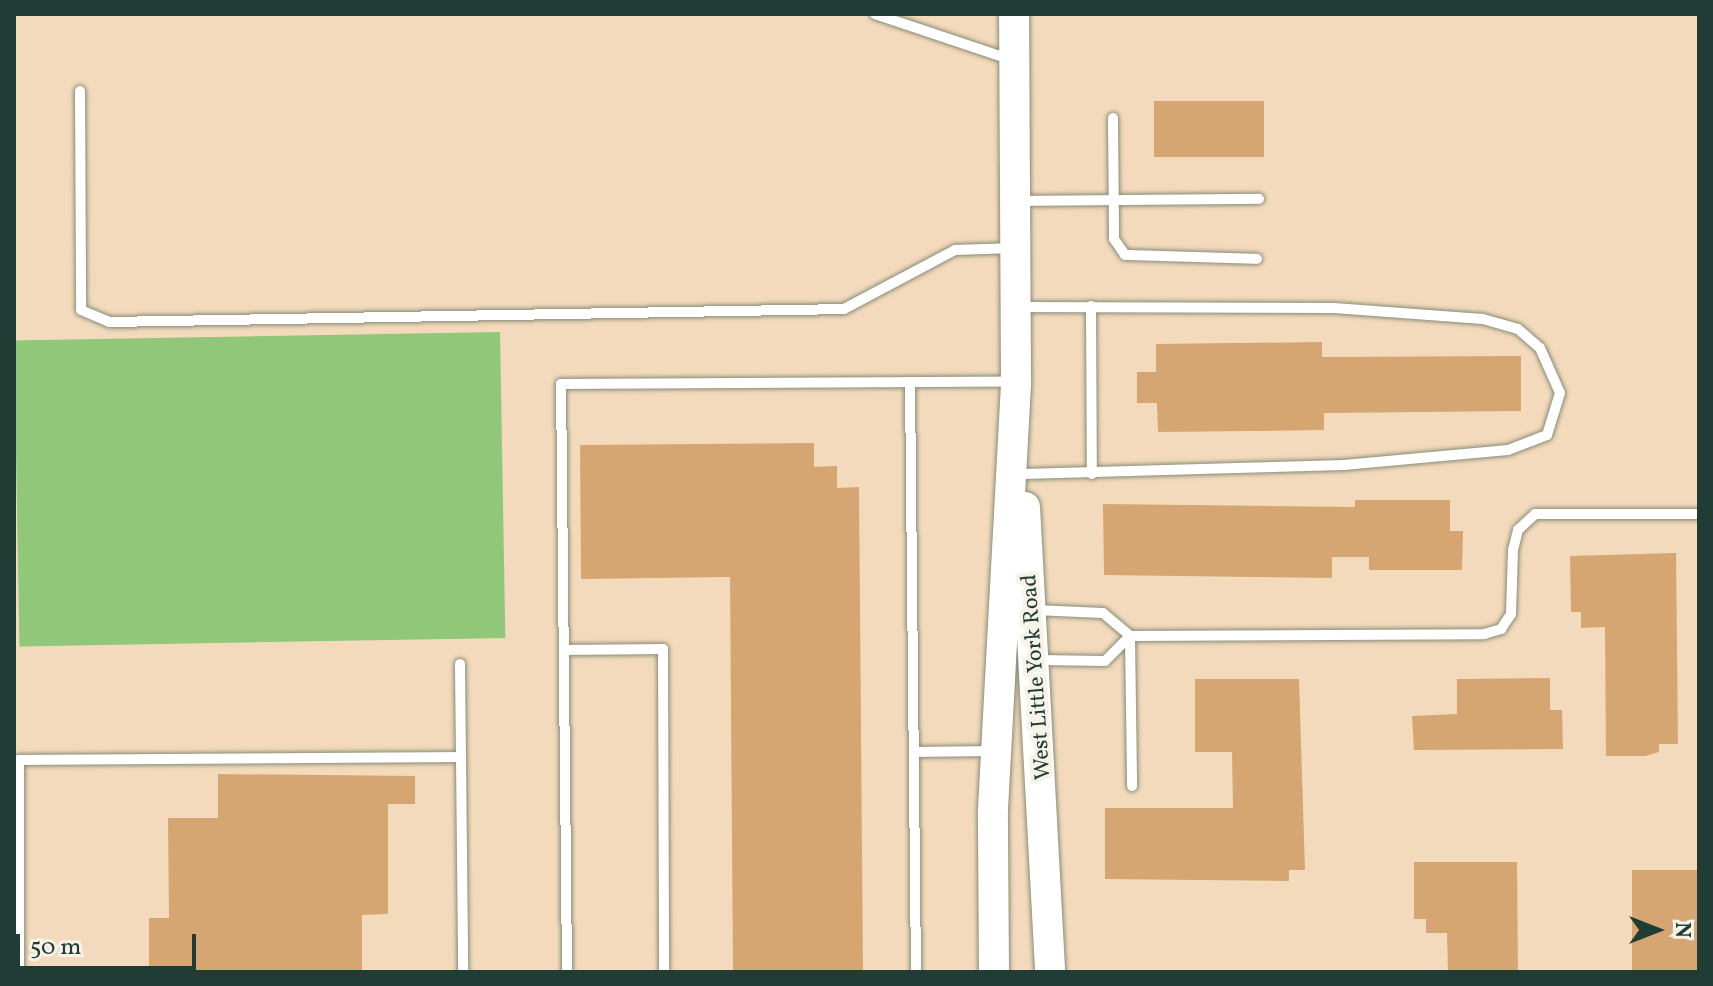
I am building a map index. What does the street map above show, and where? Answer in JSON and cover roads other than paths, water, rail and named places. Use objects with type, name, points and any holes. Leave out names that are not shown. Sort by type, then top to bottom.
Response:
[{"type":"main road","name":"West Little York Road","points":[[994,972],[996,750],[1016,382],[1014,14]]},
{"type":"main road","name":"West Little York Road","points":[[1016,382],[1036,660],[1050,972]]},
{"type":"lane","points":[[875,14],[1014,60]]},
{"type":"lane","points":[[80,91],[81,310],[109,322],[844,309],[955,250],[1016,248]]},
{"type":"lane","points":[[1113,118],[1114,239],[1125,255],[1257,259]]},
{"type":"lane","points":[[1016,201],[1259,199]]},
{"type":"lane","points":[[1091,306],[1092,474]]},
{"type":"lane","points":[[1016,307],[1334,308],[1483,319],[1518,329],[1540,348],[1560,393],[1547,435],[1508,450],[1344,465],[1023,474]]},
{"type":"lane","points":[[910,382],[916,972]]},
{"type":"lane","points":[[567,972],[561,384],[1016,382]]},
{"type":"lane","points":[[1033,610],[1103,613],[1130,636],[1484,634],[1501,629],[1511,614],[1513,550],[1518,530],[1535,514],[1699,514]]},
{"type":"lane","points":[[1036,660],[1105,661],[1130,636]]},
{"type":"lane","points":[[1130,636],[1132,786]]},
{"type":"lane","points":[[564,650],[663,649],[664,972]]},
{"type":"lane","points":[[460,664],[463,972]]},
{"type":"lane","points":[[914,752],[996,750]]},
{"type":"lane","points":[[19,972],[19,760],[461,757]]}]
